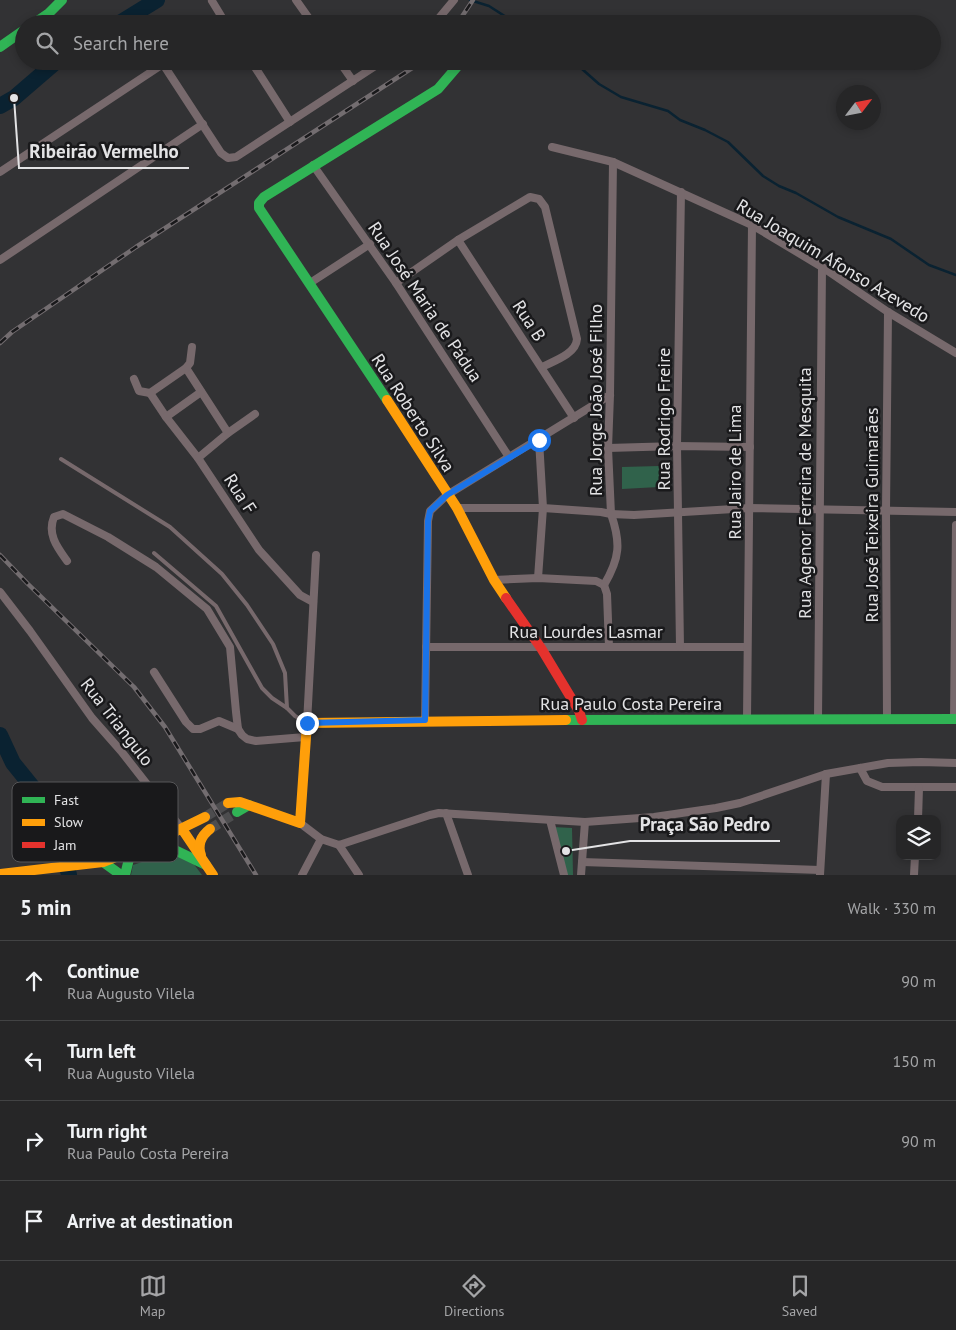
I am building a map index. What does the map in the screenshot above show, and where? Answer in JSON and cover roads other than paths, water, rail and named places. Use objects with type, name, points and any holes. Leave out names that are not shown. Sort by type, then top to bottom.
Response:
[{"type":"street","points":[[46,15],[62,0]]},
{"type":"street","points":[[296,0],[307,15]]},
{"type":"street","points":[[442,15],[454,0]]},
{"type":"street","points":[[212,1],[221,15]]},
{"type":"street","points":[[0,47],[15,36]]},
{"type":"street","points":[[0,172],[152,70]]},
{"type":"street","points":[[167,70],[221,152],[228,158],[236,157],[369,70]]},
{"type":"street","points":[[257,70],[290,122]]},
{"type":"street","points":[[345,70],[353,81]]},
{"type":"street","points":[[313,165],[438,89],[454,70]]},
{"type":"street","points":[[0,260],[203,124]]},
{"type":"street","name":"Rua Joaquim Afonso Azevedo","points":[[552,147],[613,162],[752,225],[822,267],[888,312],[956,353]]},
{"type":"street","name":"Rua Jorge João José Filho","points":[[456,508],[543,508],[611,514],[608,448],[613,162]]},
{"type":"street","name":"Rua Roberto Silva","points":[[313,165],[264,197],[259,203],[259,208],[456,508],[494,580],[541,648],[579,711],[582,720]]},
{"type":"street","name":"Rua José Maria de Pádua","points":[[313,165],[370,244],[509,457]]},
{"type":"street","name":"Rua Rodrigo Freire","points":[[680,647],[677,446],[681,192]]},
{"type":"street","points":[[396,283],[458,240],[530,197],[539,199],[545,207],[577,339],[577,344],[573,350],[542,367]]},
{"type":"street","name":"Rua Jairo de Lima","points":[[747,719],[752,225]]},
{"type":"street","name":"Rua B","points":[[458,240],[574,418]]},
{"type":"street","points":[[310,283],[370,244]]},
{"type":"street","name":"Rua Agenor Ferreira de Mesquita","points":[[818,719],[822,267]]},
{"type":"street","name":"Rua José Teixeira Guimarães","points":[[887,719],[886,511],[888,312]]},
{"type":"street","points":[[150,394],[186,368],[190,363],[192,347]]},
{"type":"street","points":[[186,368],[228,433]]},
{"type":"street","name":"Rua F","points":[[134,379],[139,391],[150,394],[166,418],[198,458],[258,550],[300,595],[313,602]]},
{"type":"street","points":[[166,418],[201,392]]},
{"type":"street","points":[[425,720],[428,521],[430,511],[447,495],[539,440],[610,394]]},
{"type":"street","points":[[198,458],[255,414]]},
{"type":"street","points":[[538,578],[543,508],[539,440]]},
{"type":"street","points":[[608,448],[677,446],[750,447]]},
{"type":"street","points":[[604,585],[615,566],[618,556],[616,530],[611,514],[634,515],[750,508],[956,512]]},
{"type":"street","points":[[67,560],[54,542],[52,523],[54,516],[63,514],[108,537],[156,567],[207,609],[230,646],[238,729],[242,735],[251,741],[305,737]]},
{"type":"street","points":[[955,719],[956,525]]},
{"type":"street","points":[[300,823],[316,554]]},
{"type":"street","points":[[494,580],[538,578],[596,581],[604,585],[607,594],[609,647]]},
{"type":"street","name":"Rua Triangulo","points":[[0,592],[92,718],[145,782]]},
{"type":"street","name":"Rua Lourdes Lasmar","points":[[426,647],[747,647]]},
{"type":"street","points":[[154,672],[186,722],[193,729],[200,729],[218,721],[238,729]]},
{"type":"street","name":"Rua Paulo Costa Pereira","points":[[307,723],[425,720],[955,719]]},
{"type":"street","points":[[339,845],[430,815],[446,814],[585,822],[654,817],[740,803],[826,774],[888,763],[956,763]]},
{"type":"street","points":[[860,768],[867,781],[875,786],[956,787]]},
{"type":"street","points":[[582,862],[820,872],[826,774]]},
{"type":"street","points":[[918,815],[920,788]]},
{"type":"street","points":[[228,804],[240,802],[300,823],[321,839],[339,845],[360,875]]},
{"type":"street","points":[[237,812],[249,805]]},
{"type":"street","points":[[446,814],[468,875]]},
{"type":"street","points":[[178,831],[205,816]]},
{"type":"street","points":[[550,820],[564,875]]},
{"type":"street","points":[[581,875],[585,822]]},
{"type":"street","name":"Rua Triangulo","points":[[178,824],[182,829]]},
{"type":"street","points":[[182,829],[213,875]]},
{"type":"street","points":[[206,866],[198,845],[204,834],[210,829]]},
{"type":"street","points":[[302,875],[321,839]]},
{"type":"street","points":[[178,852],[206,866]]},
{"type":"street","points":[[914,875],[915,860]]},
{"type":"street","points":[[0,874],[103,862],[120,875]]},
{"type":"street","points":[[125,875],[128,862]]},
{"type":"lane","points":[[61,459],[170,527],[222,574],[247,605],[273,644],[285,673],[286,708]]},
{"type":"lane","points":[[154,553],[216,606],[262,688],[295,716],[307,723]]},
{"type":"waterway","points":[[133,15],[157,0]]},
{"type":"waterway","points":[[470,0],[489,6],[503,15]]},
{"type":"waterway","points":[[0,106],[14,98],[47,70]]},
{"type":"waterway","points":[[583,70],[599,84],[621,97],[668,111],[680,120],[728,142],[763,176],[779,186],[796,193],[838,217],[891,239],[929,265],[956,275]]},
{"type":"waterway","points":[[0,735],[13,763],[28,782]]},
{"type":"waterway","points":[[66,862],[69,875]]},
{"type":"tunnel","points":[[205,817],[228,803]]},
{"type":"tunnel","points":[[210,829],[237,812]]},
{"type":"railway","points":[[463,15],[473,0]]},
{"type":"railway","points":[[0,343],[12,332],[136,247],[409,70]]},
{"type":"railway","points":[[0,555],[134,687],[165,727],[256,875]]},
{"type":"place","name":"Ribeirão Vermelho","points":[[14,98]]},
{"type":"place","name":"Praça São Pedro","points":[[566,851]]}]
